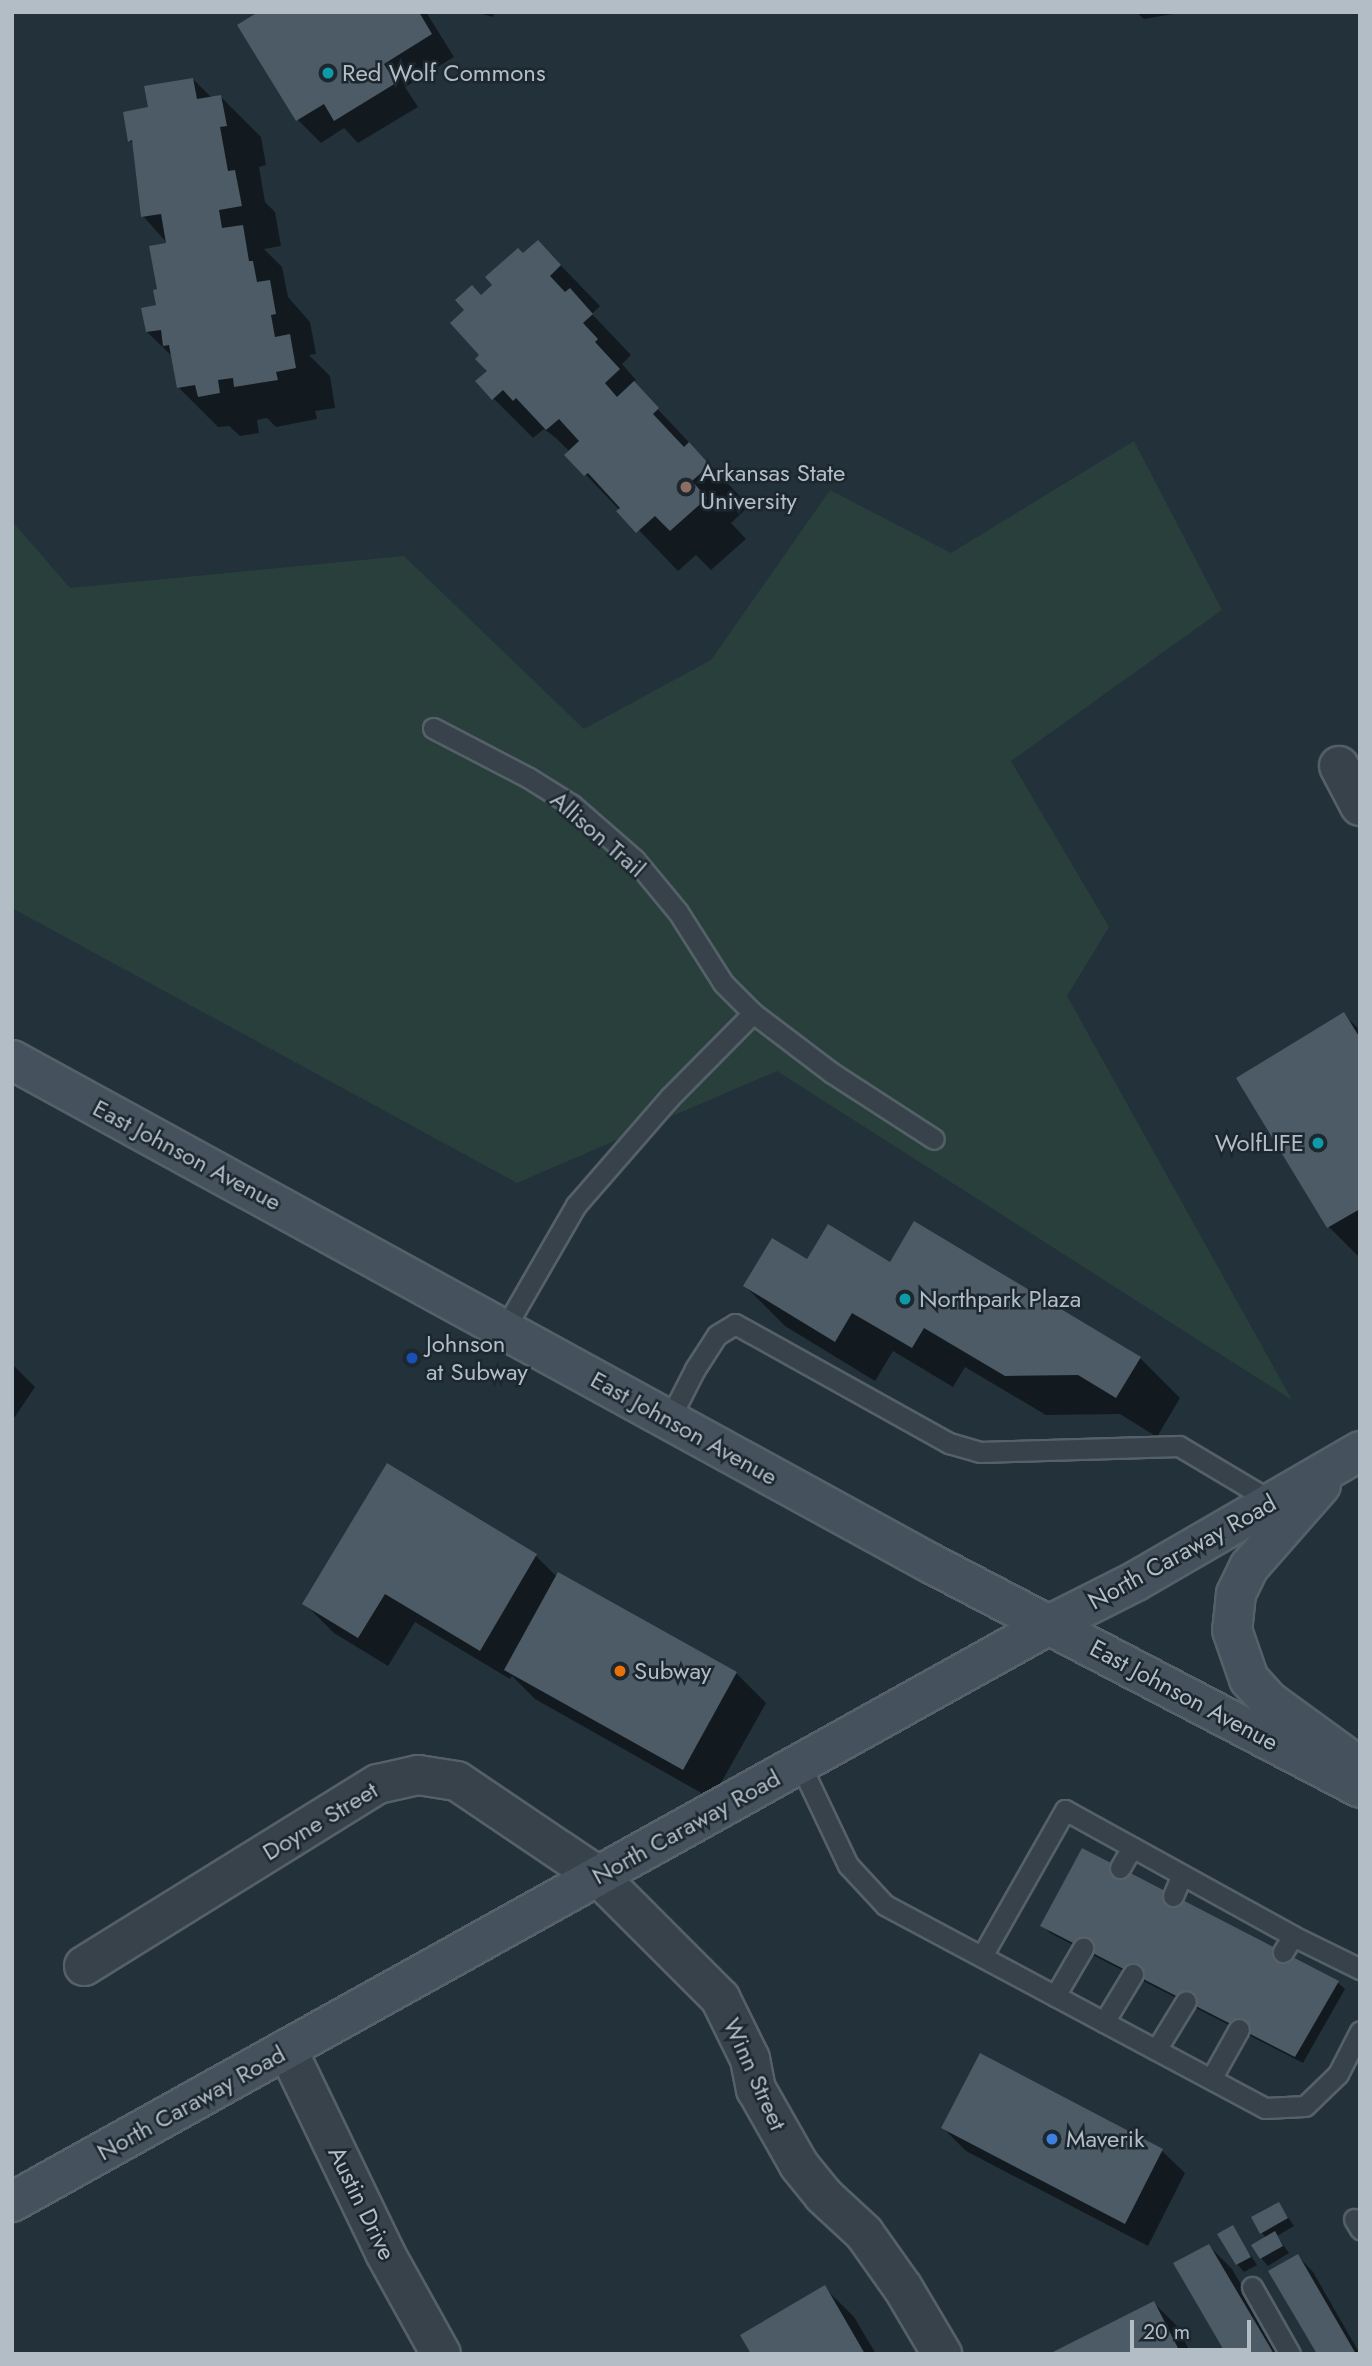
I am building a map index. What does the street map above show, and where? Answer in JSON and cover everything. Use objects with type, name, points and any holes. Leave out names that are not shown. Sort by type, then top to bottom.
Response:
[{"type":"main road","name":"East Johnson Avenue","points":[[12,1060],[669,1420],[1049,1625],[1360,1788]]},
{"type":"main road","name":"North Caraway Road","points":[[12,2202],[1049,1625],[1136,1581],[1351,1456]]},
{"type":"main road","points":[[1351,1456],[1249,1567],[1236,1594],[1232,1630],[1249,1679],[1269,1701],[1360,1768]]},
{"type":"street","points":[[1339,766],[1360,806]]},
{"type":"street","name":"Doyne Street","points":[[84,1966],[378,1784],[418,1775],[457,1781],[471,1787],[598,1876]]},
{"type":"street","name":"Winn Street","points":[[598,1876],[720,1998],[750,2059],[756,2089],[799,2165],[823,2195],[864,2233],[903,2288],[942,2354]]},
{"type":"street","name":"Austin Drive","points":[[287,2049],[385,2253],[442,2354]]},
{"type":"lane","name":"Allison Trail","points":[[433,728],[528,778],[572,805],[635,860],[678,912],[723,983],[753,1013],[832,1073],[934,1139]]},
{"type":"lane","points":[[505,1328],[576,1205],[670,1097],[753,1013]]},
{"type":"lane","points":[[669,1420],[695,1369],[718,1335],[735,1324],[949,1443],[980,1452],[1180,1446],[1273,1502]]},
{"type":"lane","points":[[800,1764],[848,1865],[885,1905],[1265,2108],[1305,2106],[1338,2074],[1360,2031]]},
{"type":"lane","points":[[982,1956],[1065,1810],[1234,1904],[1288,1944],[1360,1969]]},
{"type":"lane","points":[[1120,1868],[1132,1847]]},
{"type":"lane","points":[[1173,1896],[1182,1875]]},
{"type":"lane","points":[[1227,1923],[1234,1904]]},
{"type":"lane","points":[[1055,1996],[1083,1948]]},
{"type":"lane","points":[[1104,2022],[1133,1973]]},
{"type":"lane","points":[[1156,2050],[1186,2001]]},
{"type":"lane","points":[[1211,2079],[1239,2029]]},
{"type":"lane","points":[[1252,2287],[1290,2354]]},
{"type":"green space","points":[[1134,441],[1222,610],[1011,761],[1109,927],[1067,996],[1292,1400],[777,1071],[517,1183],[12,908],[12,521],[70,588],[404,556],[584,729],[711,660],[830,490],[951,553]]},
{"type":"building","name":"Red Wolf Commons","points":[[258,12],[419,12],[432,34],[384,64],[396,83],[334,121],[324,104],[296,121],[237,25]]},
{"type":"building","points":[[193,78],[197,99],[221,95],[227,126],[220,127],[228,171],[235,170],[242,206],[219,210],[222,228],[243,225],[249,261],[253,261],[257,282],[270,280],[276,314],[271,315],[275,337],[290,334],[296,368],[276,372],[278,380],[234,387],[233,378],[218,380],[220,393],[198,397],[195,385],[177,388],[169,345],[163,346],[161,330],[146,332],[141,308],[156,305],[153,290],[157,289],[149,246],[166,243],[161,214],[141,217],[132,140],[128,142],[123,112],[148,107],[144,86]]},
{"type":"building","points":[[538,240],[561,265],[550,276],[565,292],[570,288],[593,314],[583,323],[598,339],[595,342],[620,369],[605,383],[617,397],[634,381],[659,408],[653,414],[684,447],[689,442],[710,465],[692,481],[707,498],[670,531],[655,516],[636,533],[616,511],[620,508],[588,473],[584,476],[564,455],[579,441],[559,419],[546,430],[516,398],[513,401],[503,390],[492,400],[475,381],[487,371],[475,359],[479,355],[450,323],[464,310],[455,300],[472,285],[481,295],[492,285],[485,277],[518,248],[523,253]]},
{"type":"building","name":"WolfLIFE","points":[[1344,1012],[1360,1038],[1360,1209],[1327,1228],[1236,1078]]},
{"type":"building","name":"Northpark Plaza","points":[[914,1221],[1141,1357],[1116,1398],[1078,1375],[1005,1376],[924,1328],[912,1348],[852,1313],[835,1342],[743,1286],[772,1238],[807,1259],[828,1224],[890,1262]]},
{"type":"building","points":[[387,1463],[537,1554],[480,1651],[385,1594],[358,1638],[302,1604]]},
{"type":"building","name":"Subway","points":[[558,1572],[737,1672],[683,1770],[504,1670]]},
{"type":"building","points":[[1082,1848],[1339,1981],[1295,2057],[1040,1926]]},
{"type":"building","name":"Maverik","points":[[980,2053],[1163,2149],[1125,2224],[941,2128]]},
{"type":"building","points":[[1279,2202],[1288,2218],[1260,2234],[1251,2217]]},
{"type":"building","points":[[1233,2225],[1251,2257],[1236,2265],[1217,2234]]},
{"type":"building","points":[[1275,2231],[1283,2246],[1260,2259],[1251,2245]]},
{"type":"building","points":[[1209,2244],[1274,2354],[1226,2354],[1173,2263]]},
{"type":"building","points":[[1298,2254],[1356,2354],[1317,2354],[1268,2271]]},
{"type":"building","points":[[825,2285],[865,2354],[751,2354],[740,2335]]},
{"type":"building","points":[[1154,2301],[1181,2354],[1049,2354]]},
{"type":"place","name":"Red Wolf Commons","points":[[328,73]]},
{"type":"place","name":"Arkansas State University","points":[[686,487]]},
{"type":"place","name":"WolfLIFE","points":[[1318,1143]]},
{"type":"place","name":"Northpark Plaza","points":[[905,1299]]},
{"type":"place","name":"Johnson at Subway","points":[[412,1358]]},
{"type":"place","name":"Subway","points":[[620,1671]]},
{"type":"place","name":"Maverik","points":[[1052,2139]]}]
